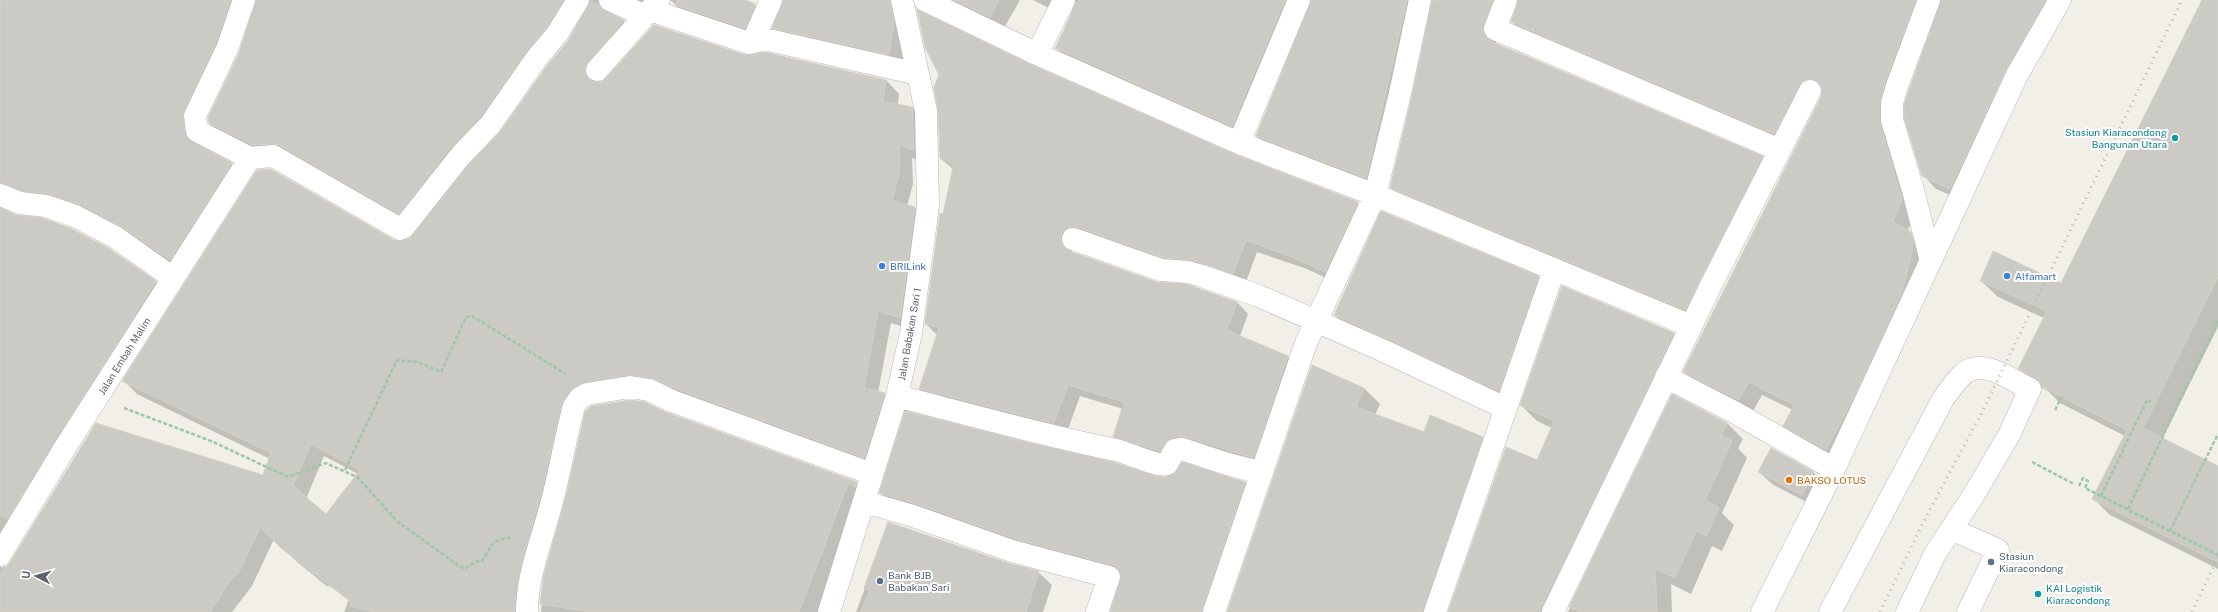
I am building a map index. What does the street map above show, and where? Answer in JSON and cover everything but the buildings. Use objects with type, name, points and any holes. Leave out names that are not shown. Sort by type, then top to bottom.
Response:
[{"type":"street","points":[[244,0],[228,49],[195,116],[197,130],[250,158],[273,156],[402,228],[461,155],[490,125],[536,59],[557,34],[578,0]]},
{"type":"street","points":[[610,0],[652,9],[749,42],[764,39],[918,74]]},
{"type":"street","points":[[753,41],[770,0]]},
{"type":"street","name":"Jalan Babakan Sari 1","points":[[829,612],[897,396],[911,333],[928,206],[926,111],[902,0]]},
{"type":"street","points":[[925,0],[1037,54],[1239,143],[1375,195],[1691,326]]},
{"type":"street","points":[[1037,54],[1064,0]]},
{"type":"street","points":[[1239,143],[1299,0]]},
{"type":"street","points":[[1214,612],[1306,342],[1375,195],[1399,98],[1420,0]]},
{"type":"street","points":[[1506,0],[1495,29],[1780,150]]},
{"type":"street","points":[[1929,0],[1892,102],[1892,120],[1913,190],[1931,261]]},
{"type":"street","points":[[1762,612],[1834,469],[2017,75],[2060,0]]},
{"type":"street","points":[[597,70],[652,9]]},
{"type":"street","points":[[1557,611],[1666,377],[1810,91]]},
{"type":"street","name":"Jalan Embah Malim","points":[[0,555],[97,398],[250,158]]},
{"type":"street","points":[[0,194],[20,203],[46,206],[75,216],[115,237],[173,278]]},
{"type":"street","points":[[1073,239],[1161,270],[1188,272],[1216,280],[1317,320],[1505,408]]},
{"type":"street","points":[[1435,612],[1554,270]]},
{"type":"street","points":[[1830,612],[1943,399],[1963,374],[1976,367],[1989,369],[2030,389],[2009,435],[1952,529],[1935,554],[1907,612]]},
{"type":"street","points":[[1666,377],[1734,412],[1834,469]]},
{"type":"street","points":[[528,612],[529,590],[536,554],[551,505],[574,406],[580,398],[587,394],[630,387],[649,390],[672,401],[872,474]]},
{"type":"street","points":[[897,396],[1078,442],[1127,452],[1161,465],[1167,464],[1175,450],[1182,449],[1224,464],[1262,473]]},
{"type":"street","points":[[864,502],[910,515],[1012,551],[1109,577],[1097,612]]},
{"type":"street","points":[[1952,529],[1998,550],[1968,612]]},
{"type":"path","points":[[345,470],[397,360],[418,362],[441,372],[466,317],[472,316],[597,392]]},
{"type":"path","points":[[2128,509],[2218,321]]},
{"type":"path","points":[[2055,410],[2062,397]]},
{"type":"path","points":[[97,398],[210,441],[288,477],[326,463],[345,470],[357,477],[398,522],[454,564],[465,569],[475,562],[483,560],[494,541],[502,538],[519,538],[536,554]]},
{"type":"path","points":[[2101,496],[2147,400],[2151,402]]},
{"type":"path","points":[[2170,531],[2218,434]]},
{"type":"path","points":[[2032,462],[2074,484]]},
{"type":"path","points":[[2079,486],[2083,478],[2088,481],[2085,488],[2218,555]]},
{"type":"railway","points":[[1880,612],[1924,521],[1983,410],[2182,0]]},
{"type":"railway","points":[[2192,612],[2218,557]]},
{"type":"place","name":"Stasiun Kiaracondong Bangunan Utara","points":[[2175,138]]},
{"type":"place","name":"BRILink","points":[[882,266]]},
{"type":"place","name":"Alfamart","points":[[2007,276]]},
{"type":"place","name":"BAKSO LOTUS","points":[[1789,480]]},
{"type":"place","name":"Stasiun Kiaracondong","points":[[1991,562]]},
{"type":"place","name":"Bank BJB Babakan Sari","points":[[880,581]]},
{"type":"place","name":"KAI Logistik Kiaracondong","points":[[2038,594]]}]
